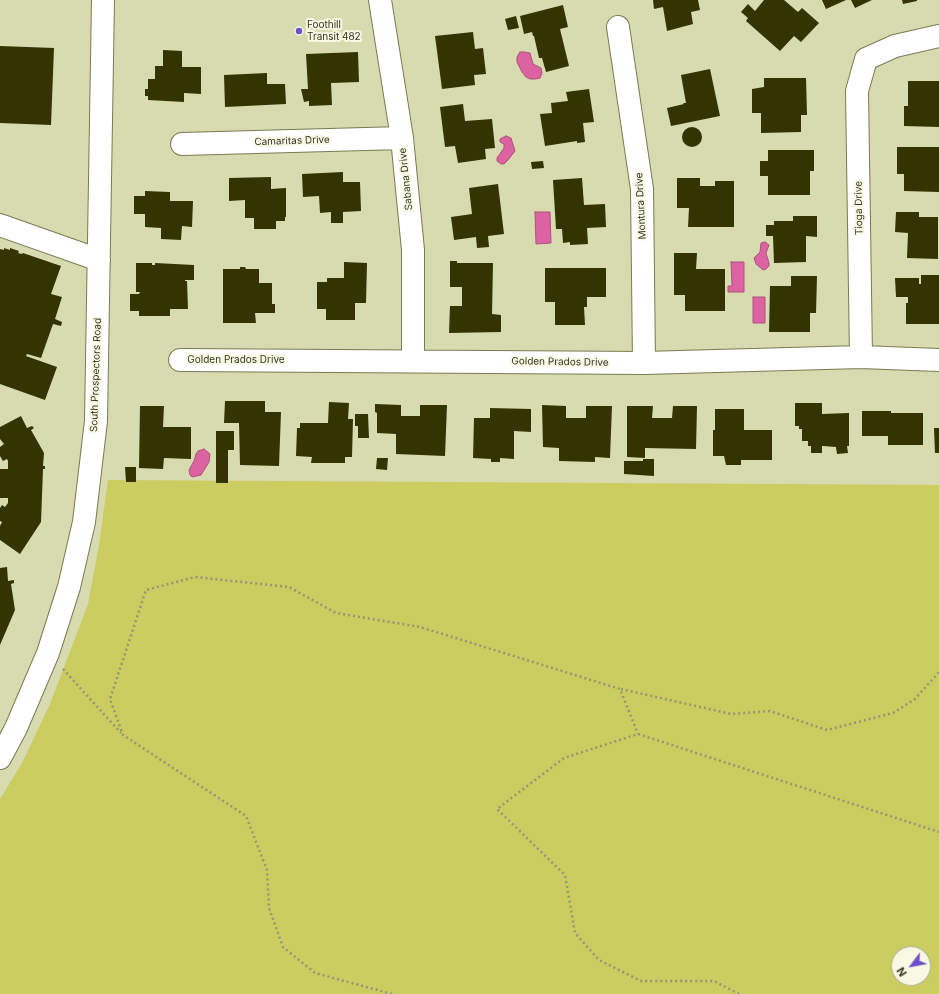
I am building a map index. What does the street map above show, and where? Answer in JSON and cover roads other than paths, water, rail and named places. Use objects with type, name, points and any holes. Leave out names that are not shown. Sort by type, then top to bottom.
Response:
[{"type":"street","name":"South Prospectors Road","points":[[0,758],[16,728],[48,653],[69,587],[84,522],[96,421],[104,0]]},
{"type":"street","name":"Sabana Drive","points":[[380,0],[402,138],[413,250],[413,360]]},
{"type":"street","name":"Montura Drive","points":[[618,27],[642,190],[644,363]]},
{"type":"street","name":"Tioga Drive","points":[[861,357],[858,91],[866,59],[895,46],[939,36]]},
{"type":"street","name":"Camaritas Drive","points":[[182,144],[402,138]]},
{"type":"street","points":[[0,225],[99,260]]},
{"type":"street","name":"Golden Prados Drive","points":[[180,360],[413,360],[644,363],[861,357],[939,360]]},
{"type":"place","name":"Foothill Transit 482","points":[[299,31]]}]
